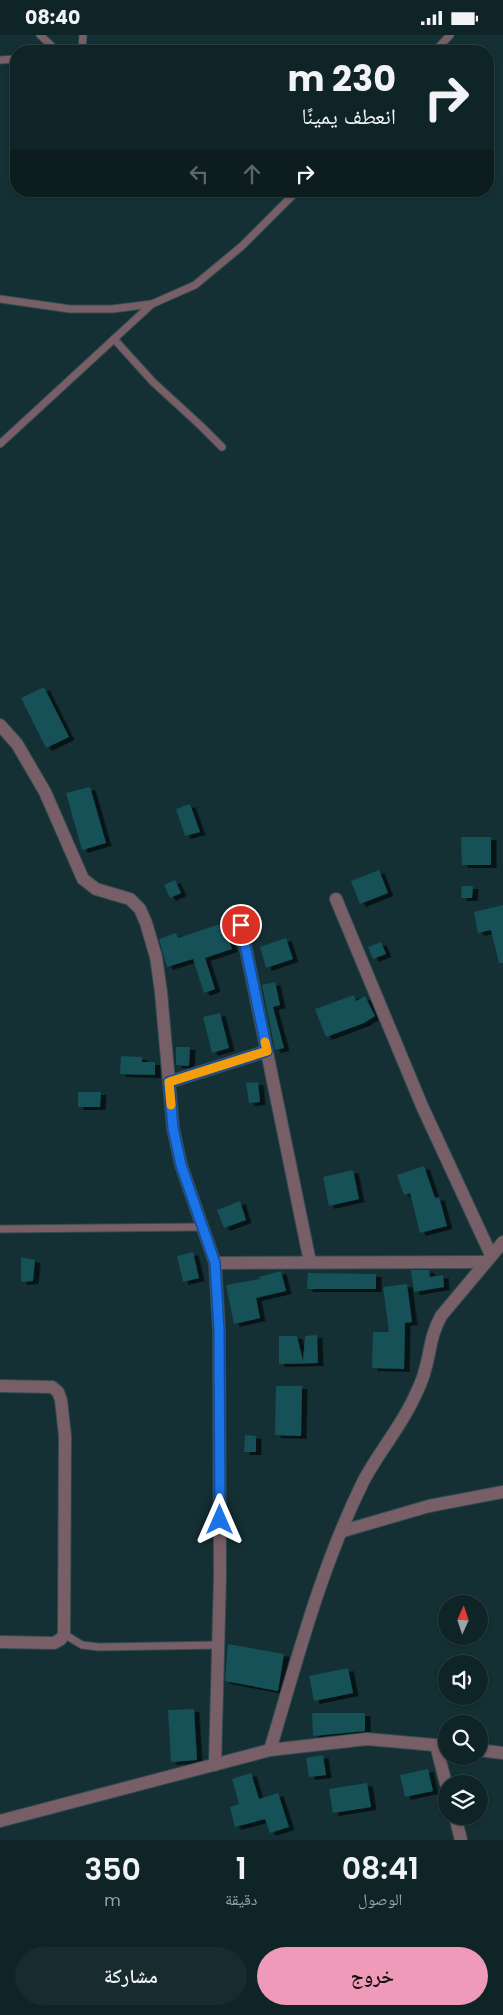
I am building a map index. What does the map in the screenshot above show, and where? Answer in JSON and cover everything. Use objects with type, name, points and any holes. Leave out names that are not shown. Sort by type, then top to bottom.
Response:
[{"type":"street","points":[[0,725],[17,745],[45,792],[83,879],[96,889],[130,899],[140,909],[156,957],[161,992],[173,1128],[181,1165],[215,1263],[219,1330],[220,1577],[215,1765]]},
{"type":"street","points":[[336,899],[488,1259]]},
{"type":"street","points":[[241,925],[310,1262]]},
{"type":"street","points":[[169,1082],[267,1051]]},
{"type":"street","points":[[270,1750],[331,1557],[363,1482],[414,1399],[425,1370],[434,1329],[441,1316],[503,1242]]},
{"type":"street","points":[[215,1263],[488,1259]]},
{"type":"street","points":[[0,1386],[47,1386],[58,1392],[61,1400],[65,1436],[64,1634],[62,1639],[54,1643],[0,1642]]},
{"type":"street","points":[[343,1531],[429,1506],[503,1492]]},
{"type":"street","points":[[0,1821],[270,1750],[367,1739],[438,1745]]},
{"type":"street","points":[[488,1750],[503,1753]]},
{"type":"street","points":[[457,1825],[461,1840]]},
{"type":"lane","points":[[40,35],[51,45]]},
{"type":"lane","points":[[440,45],[450,35]]},
{"type":"lane","points":[[0,299],[70,309],[112,309],[152,304],[195,285],[242,246],[291,197]]},
{"type":"lane","points":[[0,445],[152,304]]},
{"type":"lane","points":[[114,339],[153,382],[222,447]]},
{"type":"lane","points":[[0,1229],[203,1227]]},
{"type":"lane","points":[[64,1634],[82,1645],[99,1647],[218,1645]]},
{"type":"building","points":[[44,687],[69,737],[46,748],[21,698]]},
{"type":"building","points":[[90,787],[106,843],[82,850],[66,793]]},
{"type":"building","points":[[190,804],[200,832],[185,836],[176,809]]},
{"type":"building","points":[[461,837],[491,837],[491,865],[462,865]]},
{"type":"building","points":[[379,870],[388,893],[360,904],[351,881]]},
{"type":"building","points":[[175,880],[181,893],[170,898],[164,885]]},
{"type":"building","points":[[462,886],[473,886],[472,898],[461,898]]},
{"type":"building","points":[[503,905],[503,963],[499,963],[491,930],[478,933],[474,912]]},
{"type":"building","points":[[223,923],[232,949],[205,958],[215,989],[204,993],[193,959],[167,967],[159,939],[176,933],[178,938]]},
{"type":"building","points":[[286,938],[293,959],[266,968],[260,947]]},
{"type":"building","points":[[381,942],[386,954],[373,959],[368,947]]},
{"type":"building","points":[[275,982],[280,1005],[273,1007],[284,1048],[275,1050],[262,985]]},
{"type":"building","points":[[354,995],[356,1001],[365,996],[375,1016],[364,1023],[326,1037],[315,1009]]},
{"type":"building","points":[[220,1013],[229,1048],[212,1053],[203,1017]]},
{"type":"building","points":[[176,1047],[190,1047],[189,1066],[176,1065]]},
{"type":"building","points":[[121,1056],[142,1057],[142,1062],[155,1062],[155,1075],[120,1074]]},
{"type":"building","points":[[258,1082],[260,1102],[249,1103],[246,1083]]},
{"type":"building","points":[[78,1092],[101,1092],[100,1107],[78,1107]]},
{"type":"building","points":[[424,1166],[435,1198],[439,1197],[447,1226],[420,1233],[410,1193],[404,1195],[397,1175]]},
{"type":"building","points":[[353,1170],[359,1199],[329,1206],[323,1177]]},
{"type":"building","points":[[240,1201],[246,1220],[224,1228],[217,1210]]},
{"type":"building","points":[[193,1252],[199,1278],[183,1282],[177,1256]]},
{"type":"building","points":[[21,1257],[35,1260],[33,1281],[21,1282]]},
{"type":"building","points":[[411,1270],[429,1270],[430,1277],[443,1275],[444,1287],[414,1292]]},
{"type":"building","points":[[281,1271],[286,1291],[256,1298],[260,1318],[234,1324],[226,1285],[260,1279],[259,1277]]},
{"type":"building","points":[[308,1273],[376,1274],[376,1289],[307,1289]]},
{"type":"building","points":[[407,1284],[412,1322],[405,1323],[404,1369],[372,1368],[373,1332],[389,1332],[383,1287]]},
{"type":"building","points":[[317,1335],[318,1363],[279,1364],[279,1336],[297,1336],[303,1361],[305,1336]]},
{"type":"building","points":[[276,1386],[302,1386],[301,1436],[275,1435]]},
{"type":"building","points":[[245,1435],[256,1436],[256,1452],[244,1452]]},
{"type":"building","points":[[228,1644],[284,1654],[278,1691],[225,1681]]},
{"type":"building","points":[[348,1668],[353,1693],[314,1701],[309,1676]]},
{"type":"building","points":[[194,1709],[197,1760],[171,1762],[168,1710]]},
{"type":"building","points":[[312,1713],[365,1713],[365,1731],[313,1736]]},
{"type":"building","points":[[323,1755],[326,1775],[309,1777],[306,1758]]},
{"type":"building","points":[[428,1769],[433,1791],[405,1797],[400,1775]]},
{"type":"building","points":[[251,1773],[259,1799],[278,1793],[289,1827],[270,1833],[265,1819],[235,1827],[230,1807],[239,1804],[232,1779]]},
{"type":"building","points":[[367,1783],[371,1807],[333,1813],[329,1789]]},
{"type":"slow traffic","points":[[171,1105],[169,1082],[267,1051],[265,1042]]},
{"type":"route","points":[[220,1520],[219,1330],[215,1263],[181,1165],[173,1128],[169,1082],[267,1051],[241,925]]}]
